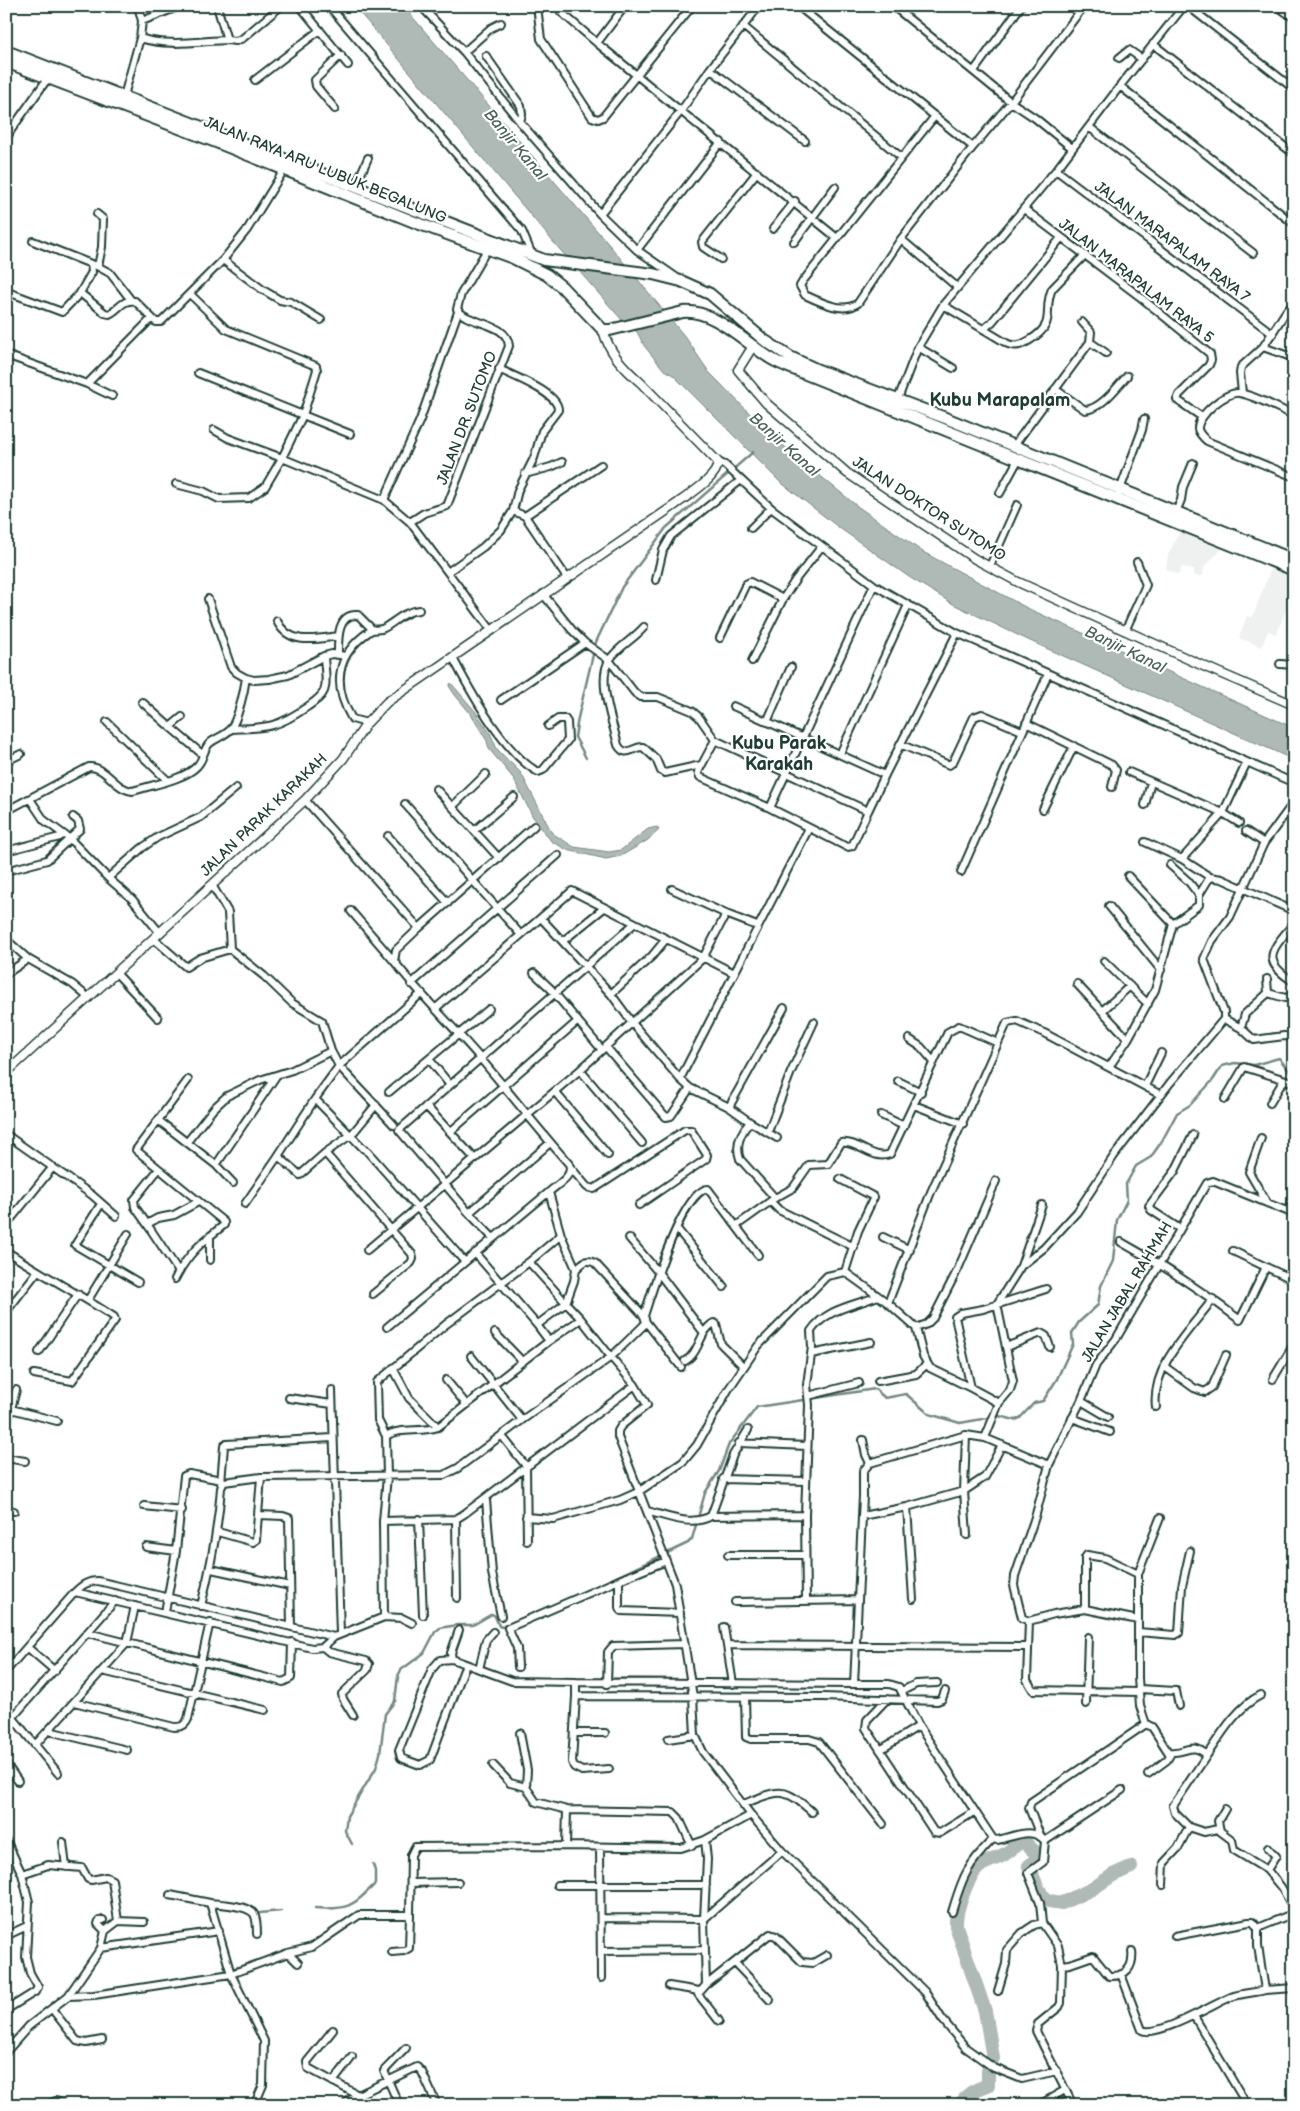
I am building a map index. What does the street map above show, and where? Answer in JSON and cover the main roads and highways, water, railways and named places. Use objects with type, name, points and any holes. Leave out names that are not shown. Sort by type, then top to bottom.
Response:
[{"type":"main road","name":"JALAN RAYA ARU LUBUK BEGALUNG","points":[[6,51],[124,96],[218,137],[284,170],[488,248],[547,275],[562,286],[603,330],[615,329],[693,311],[708,316],[770,358],[816,374]]},
{"type":"main road","name":"JALAN RAYA ARU LUBUK BEGALUNG","points":[[6,62],[355,186],[544,260],[653,274],[681,281],[710,294],[764,340],[816,374]]},
{"type":"main road","points":[[339,192],[343,182]]},
{"type":"main road","points":[[816,374],[898,399],[1014,446],[1294,570]]},
{"type":"main road","points":[[816,374],[1013,458],[1176,512],[1294,560]]},
{"type":"water","name":"Banjir Kanal","points":[[354,6],[403,6],[611,247],[686,338],[709,372],[773,437],[857,506],[923,552],[1027,608],[1294,728],[1294,760],[1028,640],[953,604],[909,577],[838,527],[779,481],[673,375],[664,370],[645,347],[637,332],[622,320],[555,244]]},
{"type":"water","points":[[451,683],[475,711],[490,733],[497,749],[521,773],[552,833],[574,847],[609,852],[621,850],[648,829],[657,827],[659,830],[648,840],[621,856],[606,859],[567,850],[551,841],[533,817],[513,778],[489,749],[487,741],[470,713],[449,686]]},
{"type":"waterway","points":[[586,758],[575,737],[578,718],[596,642],[622,587],[666,528],[753,452]]},
{"type":"waterway","points":[[598,1586],[688,1543],[692,1539],[705,1493],[719,1471],[729,1444],[757,1407],[875,1389],[885,1398],[906,1394],[929,1414],[960,1423],[999,1416],[1015,1420],[1020,1418],[1034,1403],[1043,1401],[1057,1379],[1073,1344],[1072,1333],[1079,1322],[1098,1305],[1101,1286],[1113,1261],[1117,1220],[1127,1200],[1126,1184],[1136,1166],[1151,1157],[1177,1113],[1190,1105],[1213,1080],[1222,1066],[1235,1063],[1254,1065],[1279,1058],[1290,1072],[1294,1074]]},
{"type":"waterway","points":[[352,1844],[345,1831],[347,1816],[376,1768],[380,1754],[385,1714],[395,1701],[398,1676],[401,1670],[424,1653],[435,1632],[440,1628],[473,1625],[492,1614],[495,1616],[499,1626],[502,1627],[551,1606]]},
{"type":"waterway","points":[[961,2105],[969,2094],[988,2085],[988,2070],[993,2058],[985,2011],[956,1926],[966,1885],[975,1871],[983,1864],[1005,1854],[1023,1841],[1036,1853],[1035,1861],[1029,1866],[1042,1895],[1049,1901],[1062,1903],[1131,1867]]},
{"type":"waterway","points":[[315,1908],[342,1907],[361,1898],[375,1884],[373,1864]]},
{"type":"waterway","points":[[260,1913],[281,1911]]},
{"type":"district","name":"Kubu Marapalam","points":[[1000,400]]},
{"type":"district","name":"Kubu Parak Karakah","points":[[779,753]]}]
